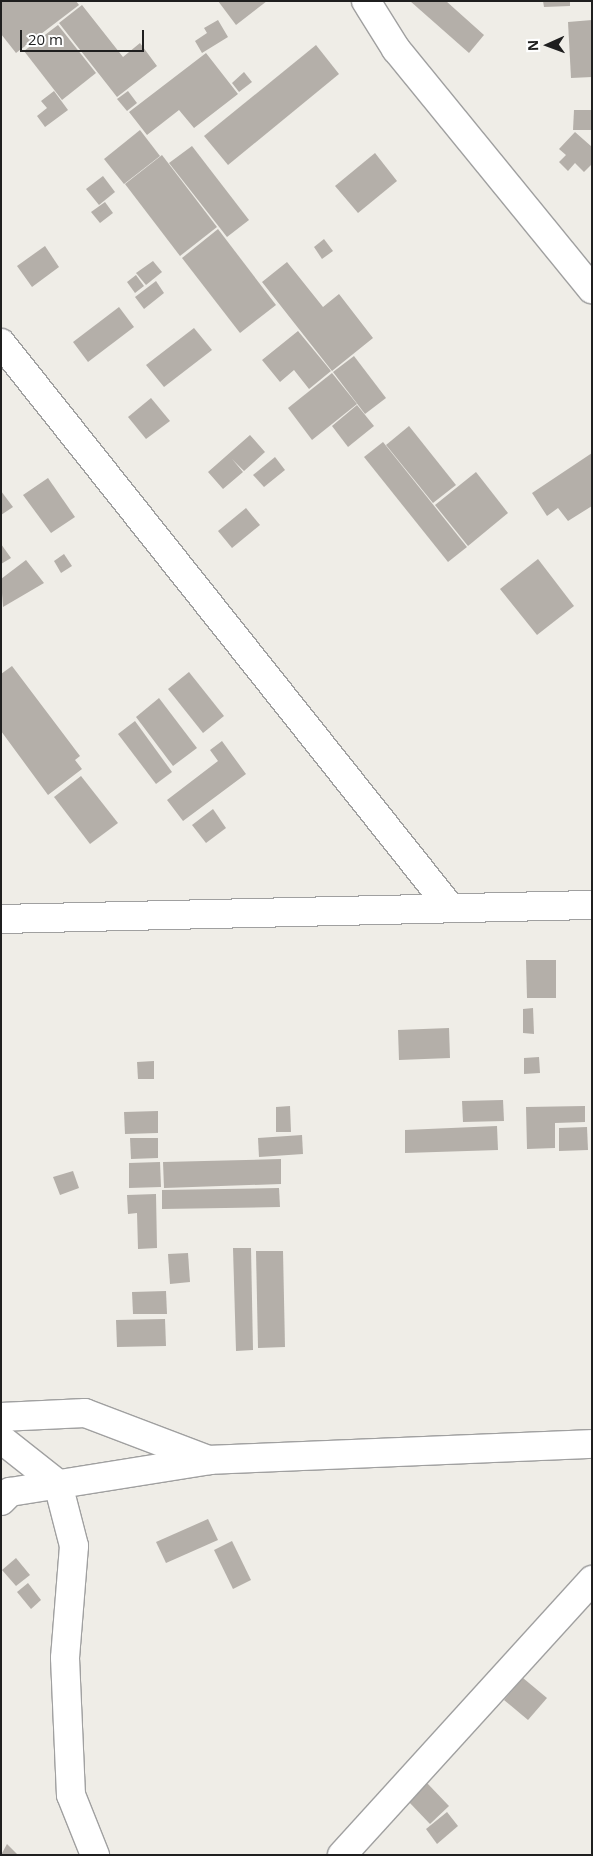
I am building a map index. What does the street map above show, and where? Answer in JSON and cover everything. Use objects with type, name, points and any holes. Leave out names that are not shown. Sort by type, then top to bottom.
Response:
[{"type":"street","points":[[366,1],[396,49],[592,289]]},
{"type":"street","points":[[4,351],[448,905]]},
{"type":"street","points":[[1,919],[448,905],[592,905]]},
{"type":"street","points":[[1,1417],[86,1414],[209,1460]]},
{"type":"street","points":[[1,1439],[58,1484],[74,1546],[65,1658],[71,1795],[94,1855]]},
{"type":"street","points":[[1,1501],[10,1492],[209,1460],[592,1444]]},
{"type":"street","points":[[342,1855],[592,1580]]},
{"type":"building","points":[[1,1],[76,1],[79,5],[16,53],[1,34]]},
{"type":"building","points":[[218,1],[267,1],[236,25]]},
{"type":"building","points":[[410,1],[446,1],[484,35],[469,53]]},
{"type":"building","points":[[543,1],[570,1],[570,6],[544,7]]},
{"type":"building","points":[[82,5],[123,57],[140,43],[157,66],[117,97],[59,23]]},
{"type":"building","points":[[218,20],[228,37],[202,53],[195,41],[207,33],[204,28]]},
{"type":"building","points":[[592,20],[592,77],[571,78],[568,22]]},
{"type":"building","points":[[58,25],[96,73],[62,100],[24,51]]},
{"type":"building","points":[[316,45],[339,74],[228,165],[204,136]]},
{"type":"building","points":[[206,53],[238,94],[194,128],[179,110],[147,135],[129,112]]},
{"type":"building","points":[[244,72],[252,82],[239,92],[232,83]]},
{"type":"building","points":[[54,91],[68,110],[45,127],[37,116],[47,108],[41,101]]},
{"type":"building","points":[[128,91],[137,103],[127,111],[117,99]]},
{"type":"building","points":[[574,110],[592,110],[592,130],[573,130]]},
{"type":"building","points":[[140,130],[160,156],[124,184],[104,159]]},
{"type":"building","points":[[575,132],[592,147],[592,164],[584,172],[575,163],[568,171],[559,162],[566,155],[559,149]]},
{"type":"building","points":[[192,146],[249,220],[227,237],[169,163]]},
{"type":"building","points":[[375,153],[397,181],[358,213],[335,186]]},
{"type":"building","points":[[162,155],[217,227],[180,256],[125,184]]},
{"type":"building","points":[[103,176],[115,192],[99,205],[86,189]]},
{"type":"building","points":[[105,202],[113,213],[100,223],[91,212]]},
{"type":"building","points":[[218,229],[276,305],[240,333],[182,258]]},
{"type":"building","points":[[324,239],[333,251],[322,259],[314,247]]},
{"type":"building","points":[[45,246],[59,267],[32,287],[17,266]]},
{"type":"building","points":[[153,261],[162,272],[146,285],[136,273]]},
{"type":"building","points":[[287,262],[323,307],[339,294],[373,338],[332,371],[262,282]]},
{"type":"building","points":[[136,275],[144,286],[135,293],[127,282]]},
{"type":"building","points":[[156,281],[164,293],[144,309],[135,297]]},
{"type":"building","points":[[119,307],[134,327],[88,362],[73,342]]},
{"type":"building","points":[[194,328],[212,350],[164,387],[146,365]]},
{"type":"building","points":[[298,331],[331,371],[309,389],[294,370],[280,382],[262,360]]},
{"type":"building","points":[[354,356],[386,398],[365,414],[333,372]]},
{"type":"building","points":[[332,373],[357,404],[312,440],[288,408]]},
{"type":"building","points":[[151,398],[170,421],[146,439],[128,417]]},
{"type":"building","points":[[357,405],[374,426],[348,447],[332,426]]},
{"type":"building","points":[[409,426],[456,485],[433,503],[386,445]]},
{"type":"building","points":[[250,435],[265,452],[244,471],[232,459],[243,472],[223,489],[208,472]]},
{"type":"building","points":[[383,442],[467,547],[448,562],[364,457]]},
{"type":"building","points":[[592,453],[592,506],[568,521],[558,508],[547,516],[532,493]]},
{"type":"building","points":[[275,457],[285,470],[264,487],[253,475]]},
{"type":"building","points":[[476,472],[508,513],[468,546],[435,505]]},
{"type":"building","points":[[48,478],[75,517],[51,533],[23,495]]},
{"type":"building","points":[[1,491],[13,507],[1,515]]},
{"type":"building","points":[[246,508],[260,525],[232,548],[218,531]]},
{"type":"building","points":[[1,544],[11,558],[1,564]]},
{"type":"building","points":[[64,554],[72,566],[61,573],[54,561]]},
{"type":"building","points":[[538,559],[574,606],[537,635],[500,589]]},
{"type":"building","points":[[26,560],[44,583],[3,607],[1,579]]},
{"type":"building","points":[[12,666],[80,756],[75,760],[82,769],[48,795],[1,731],[1,674]]},
{"type":"building","points":[[189,672],[224,716],[203,733],[168,689]]},
{"type":"building","points":[[159,698],[197,748],[173,766],[136,717]]},
{"type":"building","points":[[135,721],[172,772],[156,784],[118,734]]},
{"type":"building","points":[[222,741],[246,774],[183,821],[167,800],[218,761],[210,750]]},
{"type":"building","points":[[81,776],[118,823],[90,844],[54,797]]},
{"type":"building","points":[[213,809],[226,828],[206,843],[192,825]]},
{"type":"building","points":[[526,960],[556,960],[556,998],[527,998]]},
{"type":"building","points":[[533,1008],[534,1034],[523,1033],[523,1009]]},
{"type":"building","points":[[449,1028],[450,1058],[399,1060],[398,1030]]},
{"type":"building","points":[[539,1057],[540,1073],[524,1074],[524,1058]]},
{"type":"building","points":[[154,1061],[154,1079],[138,1079],[137,1062]]},
{"type":"building","points":[[503,1100],[504,1121],[463,1122],[462,1101]]},
{"type":"building","points":[[290,1106],[291,1132],[276,1132],[276,1107]]},
{"type":"building","points":[[585,1106],[585,1122],[555,1123],[555,1148],[527,1149],[526,1107]]},
{"type":"building","points":[[158,1111],[158,1133],[125,1134],[124,1112]]},
{"type":"building","points":[[497,1126],[498,1150],[405,1153],[405,1130]]},
{"type":"building","points":[[587,1127],[588,1150],[559,1151],[559,1128]]},
{"type":"building","points":[[302,1135],[303,1154],[259,1157],[258,1138]]},
{"type":"building","points":[[130,1138],[158,1138],[158,1158],[131,1159]]},
{"type":"building","points":[[281,1159],[281,1184],[164,1188],[163,1162]]},
{"type":"building","points":[[160,1162],[161,1187],[129,1188],[129,1163]]},
{"type":"building","points":[[73,1171],[79,1188],[60,1195],[53,1177]]},
{"type":"building","points":[[279,1188],[280,1207],[162,1209],[162,1190]]},
{"type":"building","points":[[156,1194],[157,1248],[138,1249],[137,1213],[128,1214],[127,1195]]},
{"type":"building","points":[[233,1248],[251,1248],[253,1350],[236,1351]]},
{"type":"building","points":[[256,1251],[283,1251],[285,1347],[258,1348]]},
{"type":"building","points":[[188,1253],[190,1282],[170,1284],[168,1254]]},
{"type":"building","points":[[166,1291],[167,1314],[133,1314],[132,1292]]},
{"type":"building","points":[[165,1319],[166,1346],[117,1347],[116,1320]]},
{"type":"building","points":[[208,1519],[218,1540],[166,1563],[156,1542]]},
{"type":"building","points":[[232,1541],[251,1580],[233,1589],[214,1550]]},
{"type":"building","points":[[16,1558],[30,1575],[16,1586],[2,1570]]},
{"type":"building","points":[[28,1583],[41,1600],[31,1609],[17,1592]]},
{"type":"building","points":[[523,1678],[547,1698],[528,1720],[504,1700]]},
{"type":"building","points":[[427,1783],[449,1806],[430,1824],[408,1801]]},
{"type":"building","points":[[447,1812],[458,1826],[437,1844],[426,1829]]},
{"type":"building","points":[[7,1844],[18,1855],[1,1855]]}]
